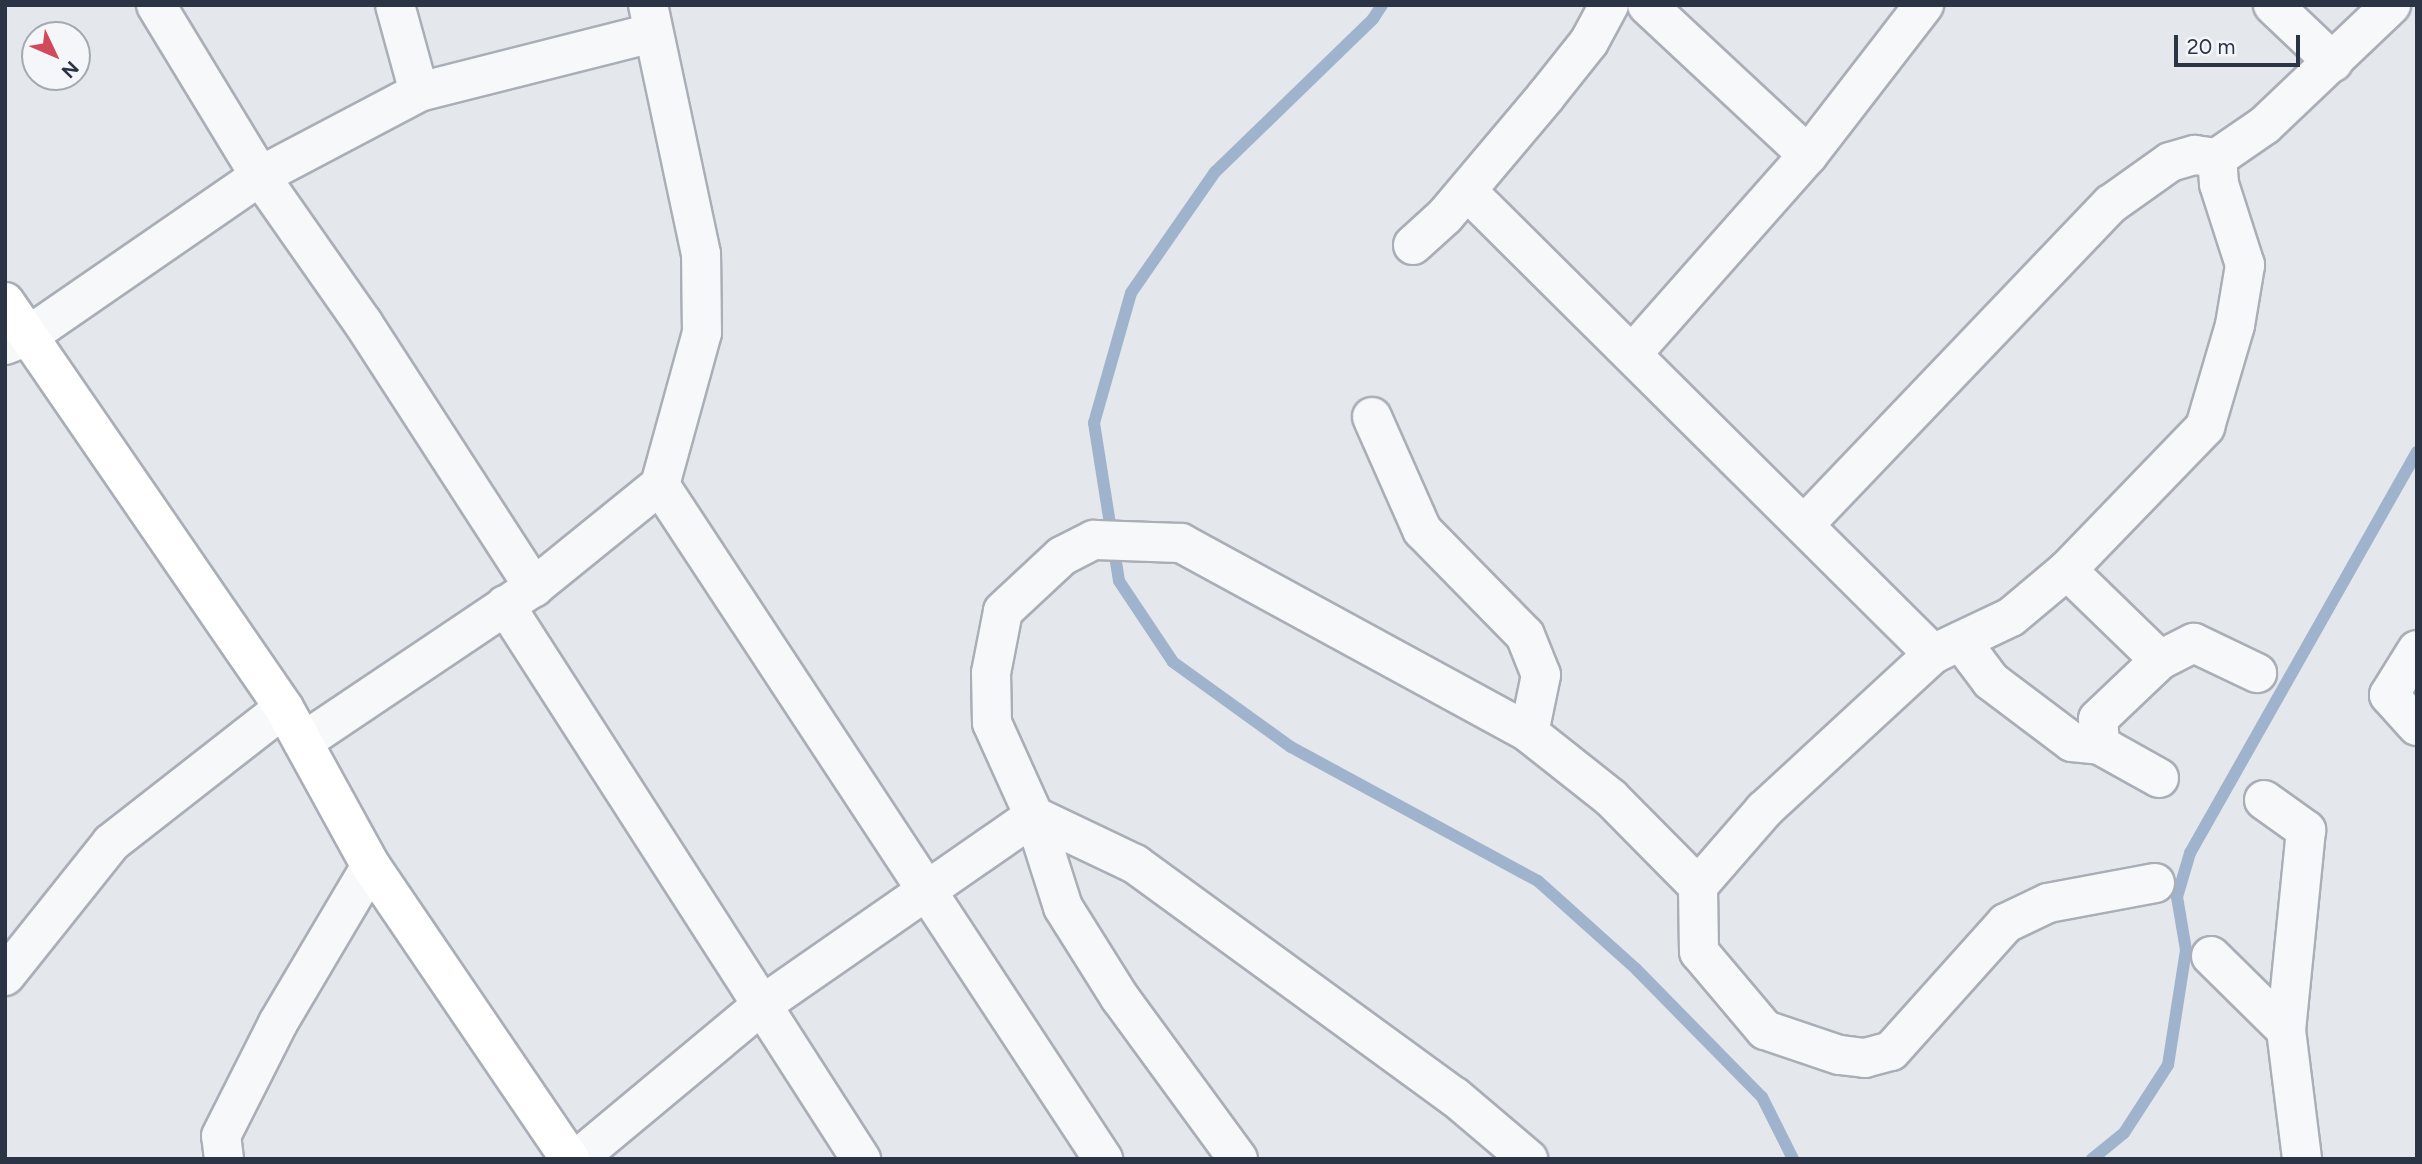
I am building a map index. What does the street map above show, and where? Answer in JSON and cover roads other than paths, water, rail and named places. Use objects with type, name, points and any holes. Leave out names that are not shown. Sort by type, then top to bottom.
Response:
[{"type":"street","points":[[156,5],[260,176],[363,323],[519,596],[762,1005],[861,1159]]},
{"type":"street","points":[[395,5],[419,92]]},
{"type":"street","points":[[1413,245],[1467,191],[1589,42],[1609,5]]},
{"type":"street","points":[[1647,5],[1808,155]]},
{"type":"street","points":[[1632,354],[1808,155],[1924,5]]},
{"type":"street","points":[[2273,5],[2333,62]]},
{"type":"street","points":[[1805,524],[2111,204],[2170,162],[2195,155],[2217,158],[2265,125],[2391,5]]},
{"type":"street","points":[[17,341],[260,176],[419,92],[650,19],[701,254],[702,333],[660,485],[519,596],[303,742]]},
{"type":"street","points":[[2155,883],[2048,903],[2006,923],[1891,1051],[1865,1058],[1839,1055],[1765,1030],[1699,951],[1699,886],[1764,810],[1947,647],[2011,617],[2067,570],[2205,428],[2235,325],[2245,265],[2219,184],[2217,158]]},
{"type":"street","points":[[1467,191],[1805,524],[1947,647],[2072,742],[2100,744],[2159,778]]},
{"type":"street","points":[[5,302],[17,341],[284,708],[371,866],[570,1159]]},
{"type":"street","points":[[1372,417],[1422,530],[1525,635],[1541,675],[1529,733]]},
{"type":"street","points":[[660,485],[931,892],[1103,1159]]},
{"type":"street","points":[[1238,1159],[1120,998],[1063,907],[1034,816],[992,723],[991,673],[1003,611],[1062,556],[1094,540],[1181,542],[1529,733],[1611,798],[1699,886]]},
{"type":"street","points":[[2067,570],[2160,660]]},
{"type":"street","points":[[2100,744],[2098,719],[2160,660],[2194,643],[2257,673]]},
{"type":"street","points":[[2417,650],[2389,695],[2417,726]]},
{"type":"street","points":[[5,976],[111,843],[284,708]]},
{"type":"street","points":[[2264,800],[2306,830],[2286,1030],[2302,1159]]},
{"type":"street","points":[[577,1159],[762,1005],[931,892],[1034,816]]},
{"type":"street","points":[[1034,816],[1135,864],[1455,1097],[1528,1159]]},
{"type":"street","points":[[224,1159],[221,1136],[278,1023],[371,866]]},
{"type":"street","points":[[2211,956],[2286,1030]]},
{"type":"waterway","points":[[1382,5],[1373,19],[1215,172],[1131,293],[1094,423],[1119,581],[1173,662],[1291,747],[1538,881],[1636,969],[1762,1097],[1793,1159]]},
{"type":"waterway","points":[[2092,1159],[2124,1133],[2168,1065],[2186,950],[2177,897],[2190,853],[2417,452]]}]
